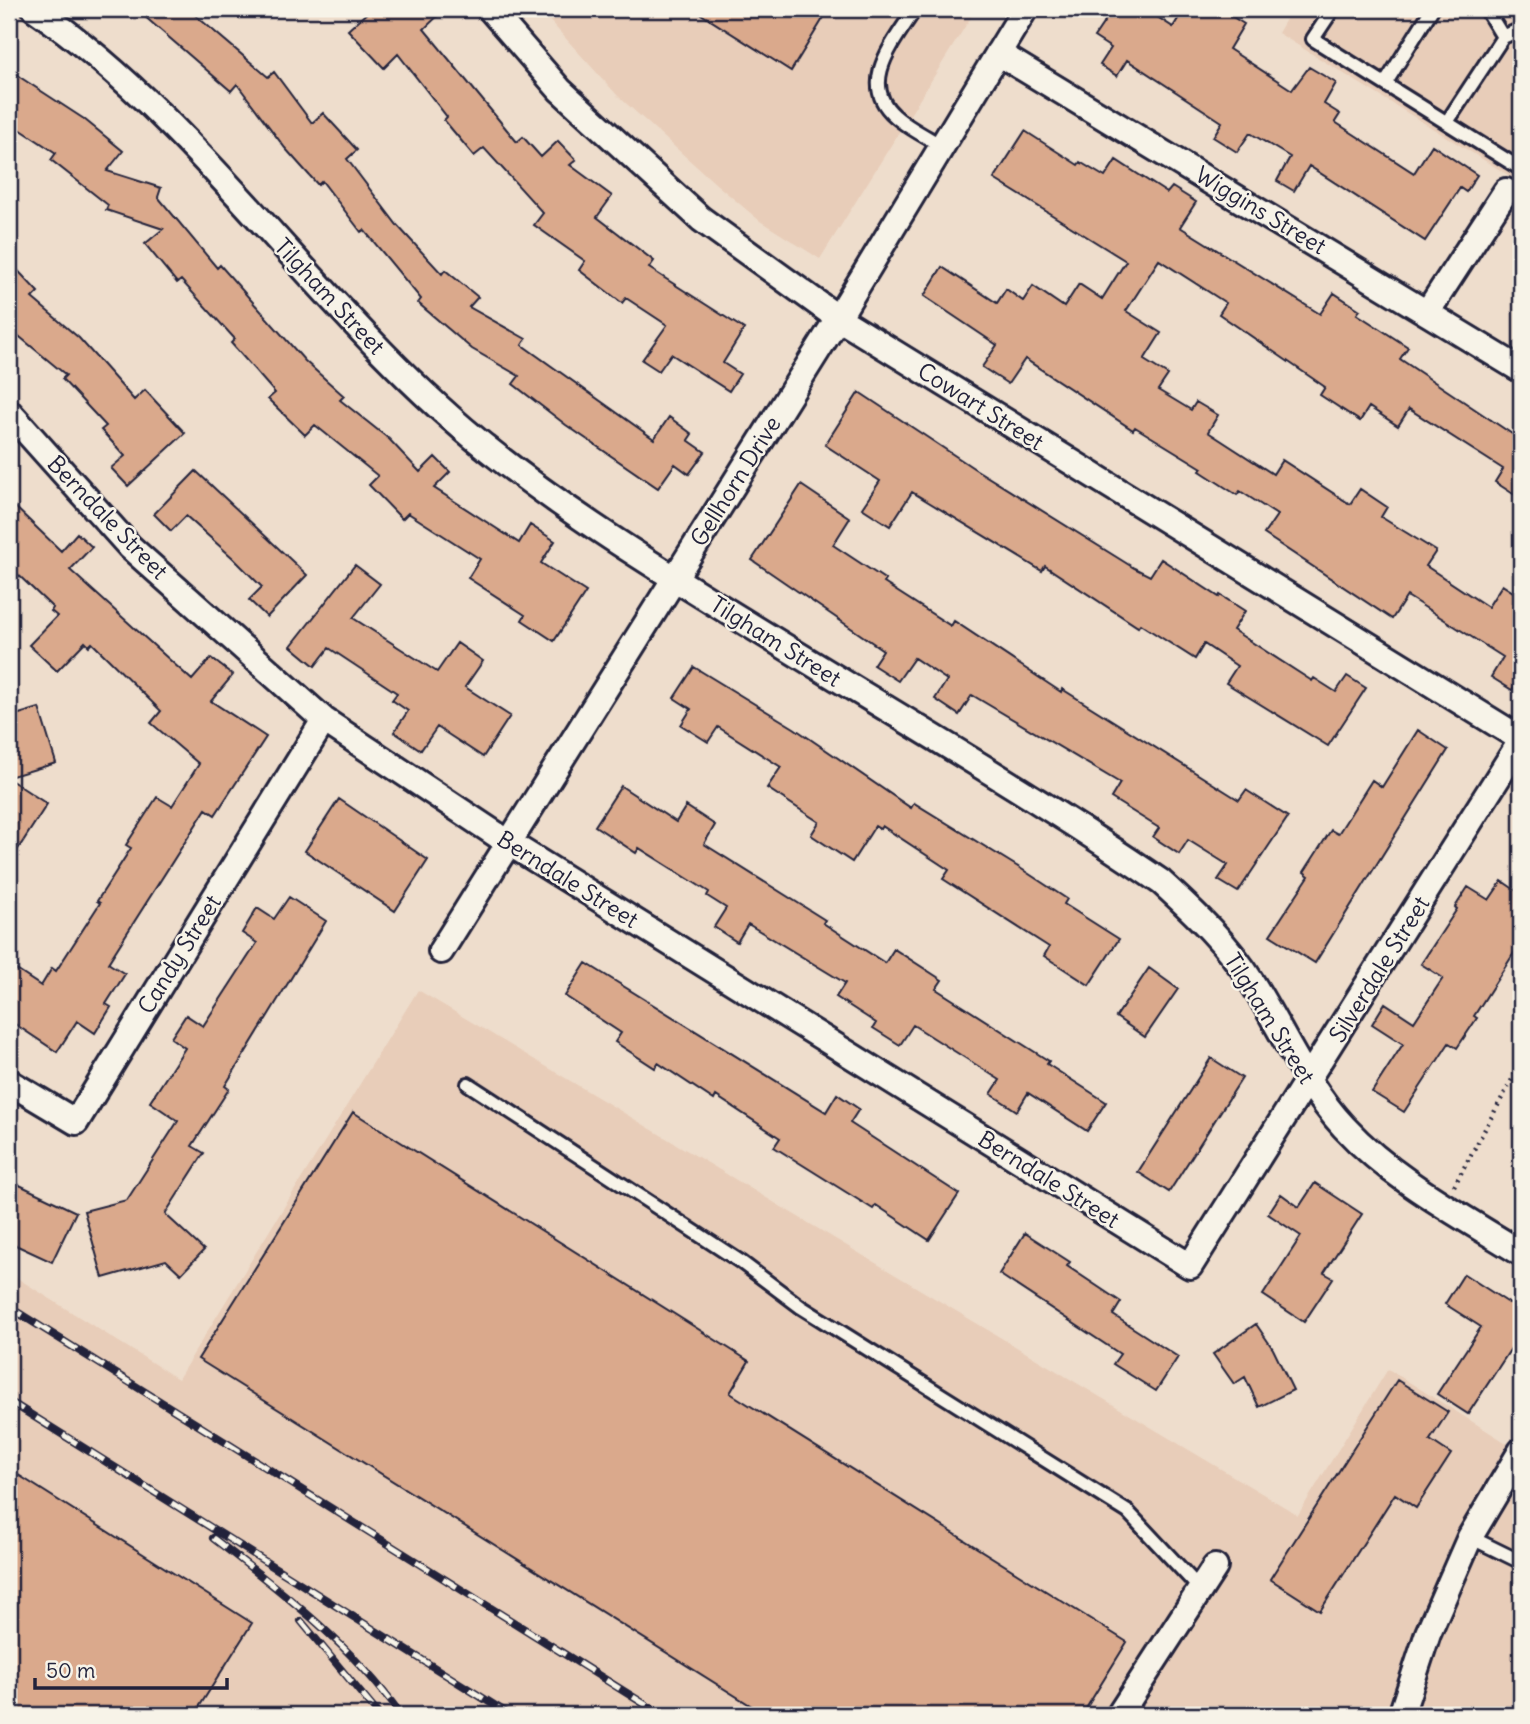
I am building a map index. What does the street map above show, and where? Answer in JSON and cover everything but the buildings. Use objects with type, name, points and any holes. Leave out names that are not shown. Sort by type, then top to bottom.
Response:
[{"type":"street","name":"Tilgham Street","points":[[35,9],[140,95],[405,375],[466,430],[572,512],[1161,882],[1223,943],[1252,982],[1309,1082],[1344,1127],[1384,1164],[1444,1206],[1521,1252]]},
{"type":"street","name":"Cowart Street","points":[[490,9],[560,90],[701,219],[838,318],[1521,740]]},
{"type":"street","name":"Gellhorn Drive","points":[[441,951],[838,318],[1025,9]]},
{"type":"street","name":"Wiggins Street","points":[[998,53],[1428,311],[1521,370]]},
{"type":"street","points":[[1428,311],[1506,191]]},
{"type":"street","name":"Berndale Street","points":[[9,412],[130,547],[324,720],[509,843],[1190,1266]]},
{"type":"street","name":"Candy Street","points":[[9,1082],[75,1122],[324,720]]},
{"type":"street","name":"Silverdale Street","points":[[1190,1266],[1309,1082],[1521,740]]},
{"type":"street","points":[[1401,1715],[1428,1633],[1470,1537],[1521,1451]]},
{"type":"street","points":[[1118,1715],[1215,1567]]},
{"type":"lane","points":[[915,9],[885,58],[876,79],[883,99],[894,115],[942,146]]},
{"type":"lane","points":[[1333,9],[1313,39],[1521,168],[1506,191]]},
{"type":"lane","points":[[1385,84],[1432,9]]},
{"type":"lane","points":[[1486,9],[1503,37]]},
{"type":"lane","points":[[1447,122],[1503,37],[1521,29]]},
{"type":"lane","points":[[468,1084],[741,1262],[801,1307],[1128,1512],[1201,1590]]},
{"type":"lane","points":[[1470,1537],[1521,1562]]},
{"type":"path","points":[[1444,1206],[1521,1063]]},
{"type":"shaded area","points":[[539,9],[976,9],[820,259],[760,221],[716,184],[618,96]]},
{"type":"shaded area","points":[[1292,9],[1521,9],[1521,183],[1278,33]]},
{"type":"shaded area","points":[[418,990],[1298,1515],[1388,1369],[1521,1452],[1521,1715],[9,1715],[9,1273],[178,1379]]},
{"type":"railway","points":[[9,1307],[662,1715]]},
{"type":"railway","points":[[9,1401],[510,1715]]},
{"type":"railway","points":[[213,1538],[338,1642],[382,1689],[401,1715]]},
{"type":"railway","points":[[301,1621],[379,1715]]}]
